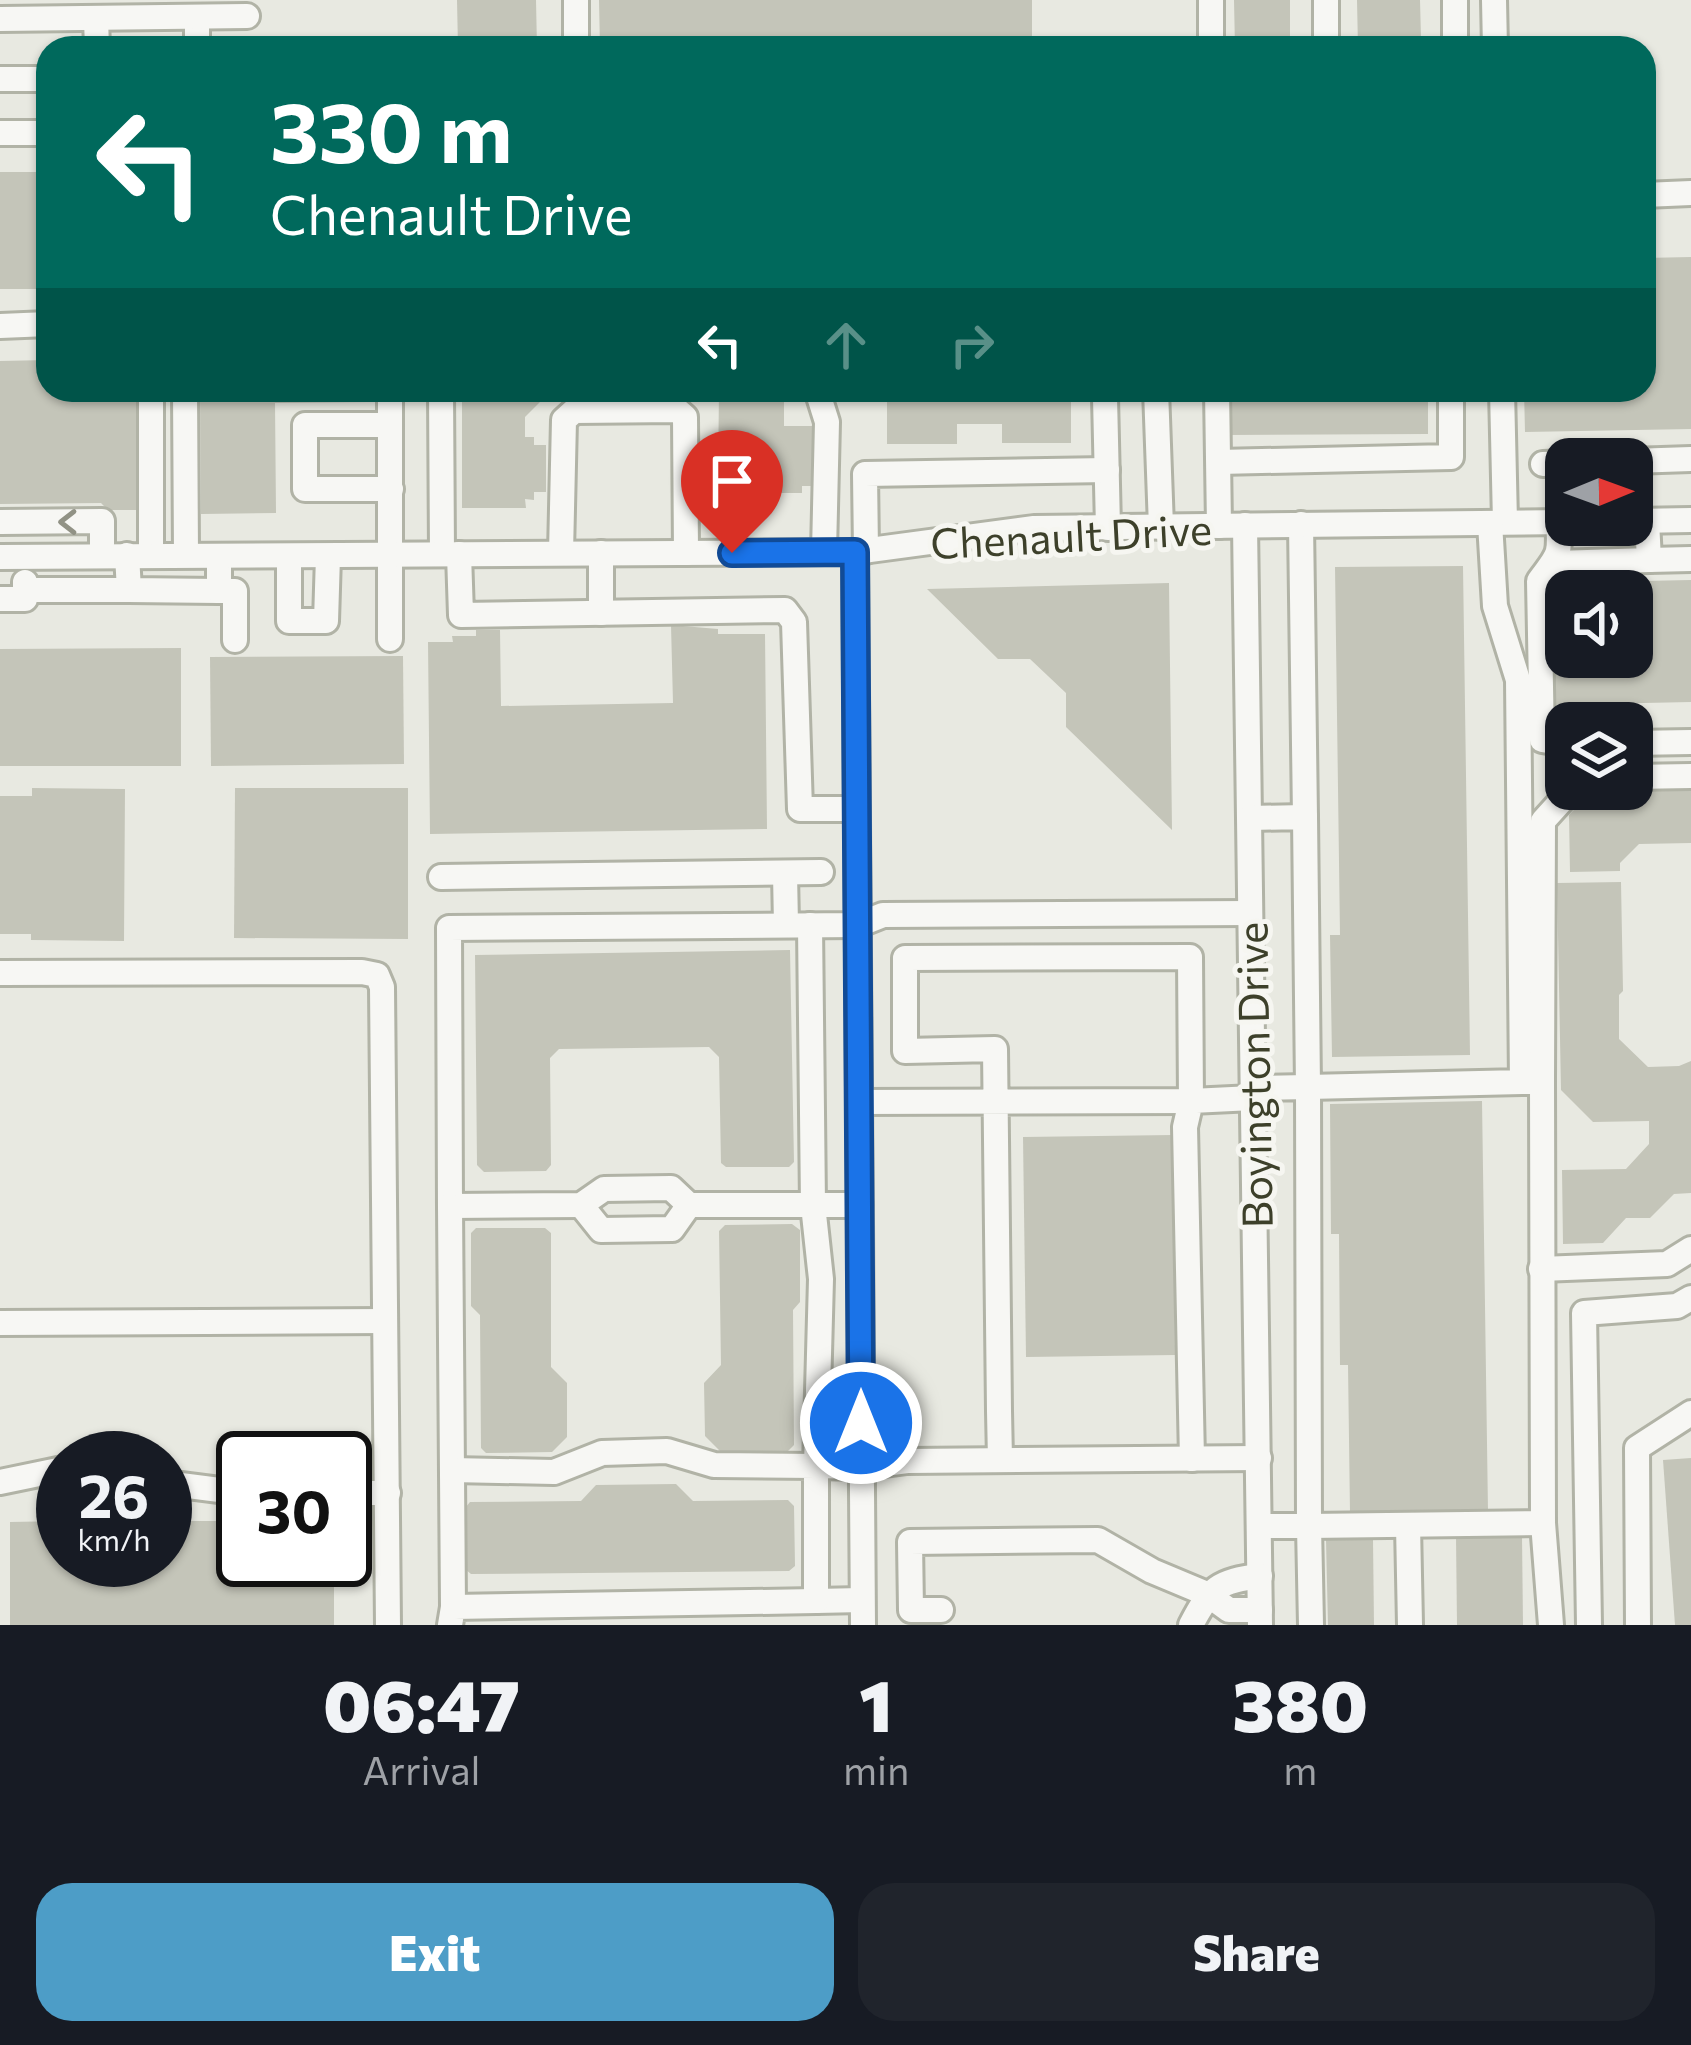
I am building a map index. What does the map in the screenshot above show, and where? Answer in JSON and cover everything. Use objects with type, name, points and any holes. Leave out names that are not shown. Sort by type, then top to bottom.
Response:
[{"type":"street","points":[[576,0],[577,36]]},
{"type":"street","points":[[1211,0],[1211,36]]},
{"type":"street","points":[[1326,0],[1326,36]]},
{"type":"street","points":[[1455,0],[1455,36]]},
{"type":"street","points":[[1494,0],[1495,36]]},
{"type":"street","points":[[0,20],[247,16]]},
{"type":"street","points":[[196,17],[197,36]]},
{"type":"street","points":[[96,19],[97,36]]},
{"type":"street","points":[[0,79],[36,79]]},
{"type":"street","points":[[0,133],[36,133]]},
{"type":"street","points":[[1656,195],[1691,194]]},
{"type":"street","points":[[0,326],[36,324]]},
{"type":"street","points":[[128,590],[127,555],[149,402]]},
{"type":"street","points":[[185,402],[186,555]]},
{"type":"street","points":[[390,402],[390,639]]},
{"type":"street","points":[[442,402],[451,554],[460,615],[785,610],[794,622],[800,809],[857,809]]},
{"type":"street","points":[[821,402],[827,422],[824,552]]},
{"type":"street","points":[[1105,402],[1108,528]]},
{"type":"street","points":[[1156,402],[1161,527]]},
{"type":"street","points":[[1217,402],[1219,526]]},
{"type":"street","points":[[1219,462],[1451,457],[1451,402]]},
{"type":"street","points":[[1502,402],[1495,606],[1518,680],[1541,1269],[1543,1523],[1551,1625]]},
{"type":"street","points":[[561,553],[564,420],[574,411],[677,410],[685,417],[686,553]]},
{"type":"street","points":[[390,425],[304,425],[305,489],[391,489]]},
{"type":"street","points":[[1653,460],[1691,459]]},
{"type":"street","points":[[1107,470],[866,473],[860,552],[857,809],[858,925],[860,1102],[862,1613],[816,1601],[452,1616],[449,928],[858,925],[883,915],[1250,913]]},
{"type":"street","points":[[1653,521],[1691,520]]},
{"type":"street","points":[[0,522],[102,521],[127,555]]},
{"type":"street","name":"Chenault Drive","points":[[13,556],[860,552],[986,532],[1545,522]]},
{"type":"street","points":[[1301,524],[1311,1625]]},
{"type":"street","name":"Boyington Drive","points":[[1245,525],[1260,1617]]},
{"type":"street","points":[[1545,740],[1539,581],[1557,563],[1560,546]]},
{"type":"street","points":[[1646,546],[1649,560]]},
{"type":"street","points":[[601,553],[602,613]]},
{"type":"street","points":[[0,599],[25,599],[13,556]]},
{"type":"street","points":[[219,556],[220,591]]},
{"type":"street","points":[[289,556],[289,621],[326,621],[328,556]]},
{"type":"street","points":[[1557,563],[1691,559]]},
{"type":"street","points":[[25,590],[235,591],[235,640]]},
{"type":"street","points":[[1653,743],[1691,742]]},
{"type":"street","points":[[1653,777],[1691,776]]},
{"type":"street","points":[[1532,1082],[1543,821],[1553,810]]},
{"type":"street","points":[[1250,818],[1305,818]]},
{"type":"street","points":[[441,877],[821,872]]},
{"type":"street","points":[[785,873],[798,925],[821,1279],[816,1601]]},
{"type":"street","points":[[1000,1460],[995,1049],[905,1051],[905,958],[1190,957],[1191,1101],[1185,1127],[1192,1459]]},
{"type":"street","points":[[0,973],[377,975],[382,987],[388,1625]]},
{"type":"street","points":[[860,1102],[1191,1101],[1308,1087],[1532,1082]]},
{"type":"street","points":[[450,1206],[581,1205],[604,1189],[671,1188],[689,1205],[860,1204]]},
{"type":"street","points":[[581,1205],[601,1230],[672,1229],[689,1205]]},
{"type":"street","points":[[1541,1269],[1666,1264],[1691,1249]]},
{"type":"street","points":[[1589,1625],[1584,1313],[1677,1306],[1691,1298]]},
{"type":"street","points":[[0,1323],[385,1321]]},
{"type":"street","points":[[1638,1625],[1636,1448],[1691,1413]]},
{"type":"street","points":[[452,1470],[554,1472],[602,1453],[667,1451],[714,1465],[862,1467],[907,1461],[1259,1458]]},
{"type":"street","points":[[0,1482],[36,1475]]},
{"type":"street","points":[[372,1493],[388,1493]]},
{"type":"street","points":[[1260,1526],[1543,1523]]},
{"type":"street","points":[[1408,1525],[1410,1625]]},
{"type":"street","points":[[941,1610],[911,1610],[910,1542],[1098,1540],[1207,1594],[1229,1610],[1260,1617]]},
{"type":"street","points":[[1191,1625],[1207,1594],[1229,1580],[1260,1576]]},
{"type":"building","points":[[457,0],[536,0],[537,36],[458,36]]},
{"type":"building","points":[[599,0],[1032,0],[1032,36],[600,36]]},
{"type":"building","points":[[1234,0],[1290,0],[1290,36],[1235,36]]},
{"type":"building","points":[[1357,0],[1420,0],[1421,36],[1358,36]]},
{"type":"building","points":[[0,172],[36,172],[36,289],[0,289]]},
{"type":"building","points":[[1691,257],[1691,429],[1525,432],[1524,402],[1656,402],[1656,258]]},
{"type":"building","points":[[36,360],[36,402],[139,402],[140,510],[108,510],[101,503],[0,504],[0,361]]},
{"type":"building","points":[[200,402],[376,402],[275,403],[276,513],[201,514]]},
{"type":"building","points":[[462,402],[540,402],[525,417],[525,437],[534,437],[534,445],[546,445],[546,492],[534,492],[534,500],[525,499],[526,508],[462,508]]},
{"type":"building","points":[[719,402],[784,402],[784,426],[819,426],[818,476],[811,476],[811,486],[802,486],[802,493],[737,493],[737,486],[726,486],[726,476],[718,476]]},
{"type":"building","points":[[887,402],[1071,402],[1071,443],[1002,443],[1002,424],[957,424],[957,444],[887,444]]},
{"type":"building","points":[[1227,402],[1428,402],[1428,434],[1227,435]]},
{"type":"building","points":[[1463,566],[1470,1055],[1332,1057],[1330,935],[1340,935],[1335,567]]},
{"type":"building","points":[[1691,580],[1691,702],[1549,702],[1549,678],[1653,678],[1653,581]]},
{"type":"building","points":[[1169,583],[1172,830],[1066,727],[1066,693],[1030,659],[998,659],[927,589]]},
{"type":"building","points":[[671,625],[718,629],[718,634],[765,634],[767,829],[430,834],[428,642],[453,642],[452,636],[500,630],[501,706],[673,703]]},
{"type":"building","points":[[181,648],[181,766],[0,766],[0,649]]},
{"type":"building","points":[[403,656],[404,764],[211,766],[210,657]]},
{"type":"building","points":[[32,788],[125,789],[124,941],[31,940],[31,934],[0,934],[0,796],[32,796]]},
{"type":"building","points":[[235,788],[408,788],[408,939],[234,938]]},
{"type":"building","points":[[1653,789],[1691,789],[1691,843],[1639,844],[1620,863],[1620,871],[1570,872],[1569,815],[1574,810],[1653,810]]},
{"type":"building","points":[[1621,882],[1619,1039],[1648,1067],[1691,1061],[1691,1193],[1674,1194],[1650,1218],[1626,1218],[1603,1243],[1563,1244],[1562,1170],[1626,1169],[1649,1144],[1649,1121],[1593,1122],[1561,1090],[1557,883]]},
{"type":"building","points":[[790,950],[794,1162],[789,1167],[726,1167],[721,1163],[719,1057],[709,1047],[559,1049],[550,1058],[551,1165],[546,1171],[484,1172],[477,1165],[475,955]]},
{"type":"building","points":[[1482,1101],[1488,1511],[1350,1513],[1348,1365],[1340,1365],[1339,1234],[1331,1234],[1330,1104]]},
{"type":"building","points":[[1173,1135],[1175,1355],[1026,1357],[1023,1137]]},
{"type":"building","points":[[792,1224],[800,1230],[800,1302],[793,1310],[794,1445],[788,1451],[720,1451],[705,1436],[704,1383],[721,1365],[719,1231],[725,1225]]},
{"type":"building","points":[[476,1228],[545,1228],[551,1233],[551,1367],[567,1383],[567,1437],[552,1452],[486,1453],[481,1448],[480,1315],[471,1306],[471,1233]]},
{"type":"building","points":[[1691,1458],[1691,1625],[1675,1625],[1663,1460]]},
{"type":"building","points":[[676,1484],[693,1501],[788,1500],[794,1506],[795,1566],[789,1571],[471,1574],[465,1569],[465,1508],[470,1502],[581,1501],[596,1485]]},
{"type":"building","points":[[192,1521],[216,1521],[216,1587],[334,1587],[334,1625],[10,1625],[10,1522],[36,1522],[36,1587],[192,1587]]},
{"type":"building","points":[[1522,1536],[1523,1625],[1457,1625],[1456,1537]]},
{"type":"building","points":[[1326,1540],[1373,1540],[1374,1625],[1328,1625]]},
{"type":"route","points":[[732,553],[855,552],[861,1423]]}]
